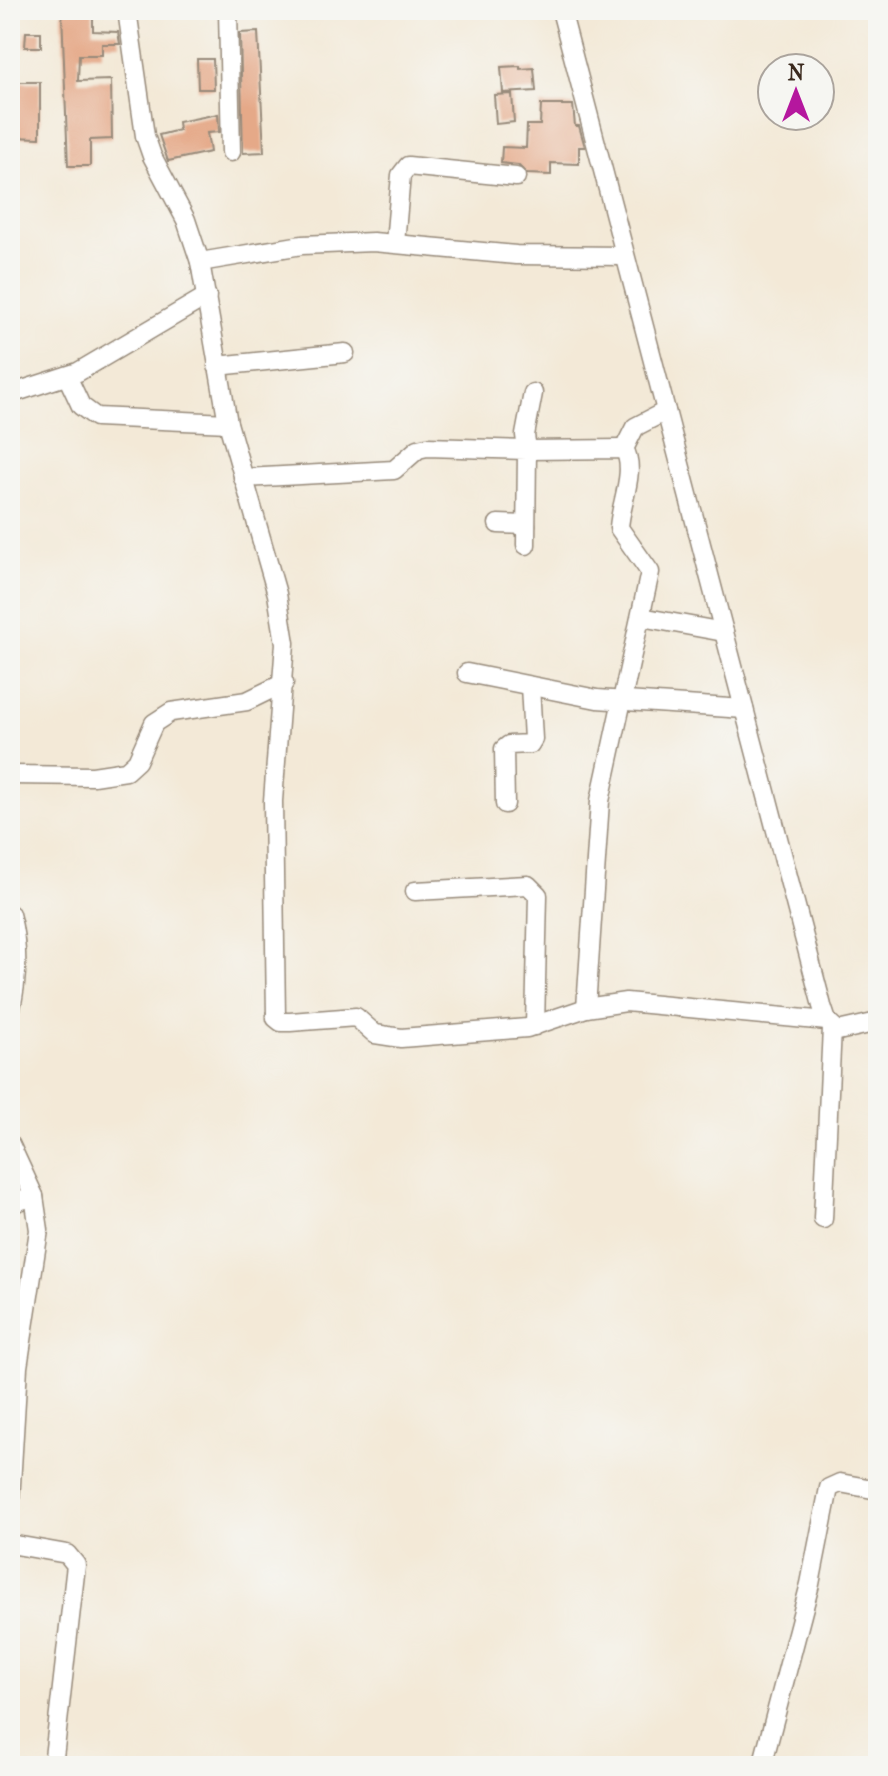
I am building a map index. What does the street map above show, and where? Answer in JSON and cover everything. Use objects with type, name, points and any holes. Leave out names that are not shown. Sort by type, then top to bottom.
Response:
[{"type":"street","points":[[127,10],[145,136],[152,156],[186,220],[200,262],[228,423],[277,594],[285,643],[273,801],[276,1018],[281,1022],[290,1022],[356,1017],[375,1034],[401,1038],[535,1026],[586,1008],[647,1003],[830,1024],[846,1030],[878,1022]]},
{"type":"street","points":[[228,10],[231,152]]},
{"type":"street","points":[[561,10],[830,1024],[823,1219]]},
{"type":"street","points":[[395,243],[401,175],[408,166],[516,177]]},
{"type":"street","points":[[200,262],[302,245],[395,243],[528,256],[625,256]]},
{"type":"street","points":[[10,394],[67,376],[111,355],[207,296]]},
{"type":"street","points":[[217,366],[345,353]]},
{"type":"street","points":[[67,376],[81,406],[96,417],[228,423]]},
{"type":"street","points":[[526,545],[525,435],[533,393]]},
{"type":"street","points":[[624,449],[635,427],[666,411]]},
{"type":"street","points":[[243,478],[394,470],[418,449],[427,447],[624,449]]},
{"type":"street","points":[[586,1008],[600,801],[650,572],[619,528],[629,470],[629,458],[624,449]]},
{"type":"street","points":[[498,524],[526,525]]},
{"type":"street","points":[[641,617],[724,632]]},
{"type":"street","points":[[467,673],[621,700],[744,709]]},
{"type":"street","points":[[10,775],[93,776],[126,771],[137,761],[154,723],[171,712],[247,701],[284,683]]},
{"type":"street","points":[[505,804],[504,749],[509,745],[530,744],[533,739],[530,686]]},
{"type":"street","points":[[415,891],[528,885],[533,888],[538,895],[535,1026]]},
{"type":"street","points":[[10,914],[17,981],[10,1012]]},
{"type":"street","points":[[10,1144],[34,1196],[39,1230],[18,1367],[10,1501]]},
{"type":"street","points":[[10,1204],[34,1196]]},
{"type":"street","points":[[762,1766],[810,1584],[829,1488],[840,1483],[878,1490]]},
{"type":"street","points":[[10,1544],[67,1554],[76,1565],[53,1766]]},
{"type":"building","points":[[93,10],[93,31],[118,32],[120,44],[102,44],[102,55],[79,55],[78,81],[111,80],[112,139],[90,140],[90,166],[68,166],[62,11]]},
{"type":"building","points":[[26,32],[41,32],[41,47],[25,47]]},
{"type":"building","points":[[258,32],[264,152],[243,153],[240,33]]},
{"type":"building","points":[[197,59],[213,59],[214,89],[198,89]]},
{"type":"building","points":[[520,66],[520,69],[534,68],[536,91],[503,93],[501,67]]},
{"type":"building","points":[[12,82],[40,82],[40,138],[12,137]]},
{"type":"building","points":[[512,94],[514,122],[496,124],[494,95]]},
{"type":"building","points":[[541,105],[573,105],[575,126],[579,126],[585,147],[579,147],[579,164],[551,163],[551,175],[527,174],[518,165],[501,163],[502,147],[526,148],[527,125],[540,125]]},
{"type":"building","points":[[218,114],[219,132],[207,133],[210,152],[168,161],[159,135],[179,130],[178,122]]}]
